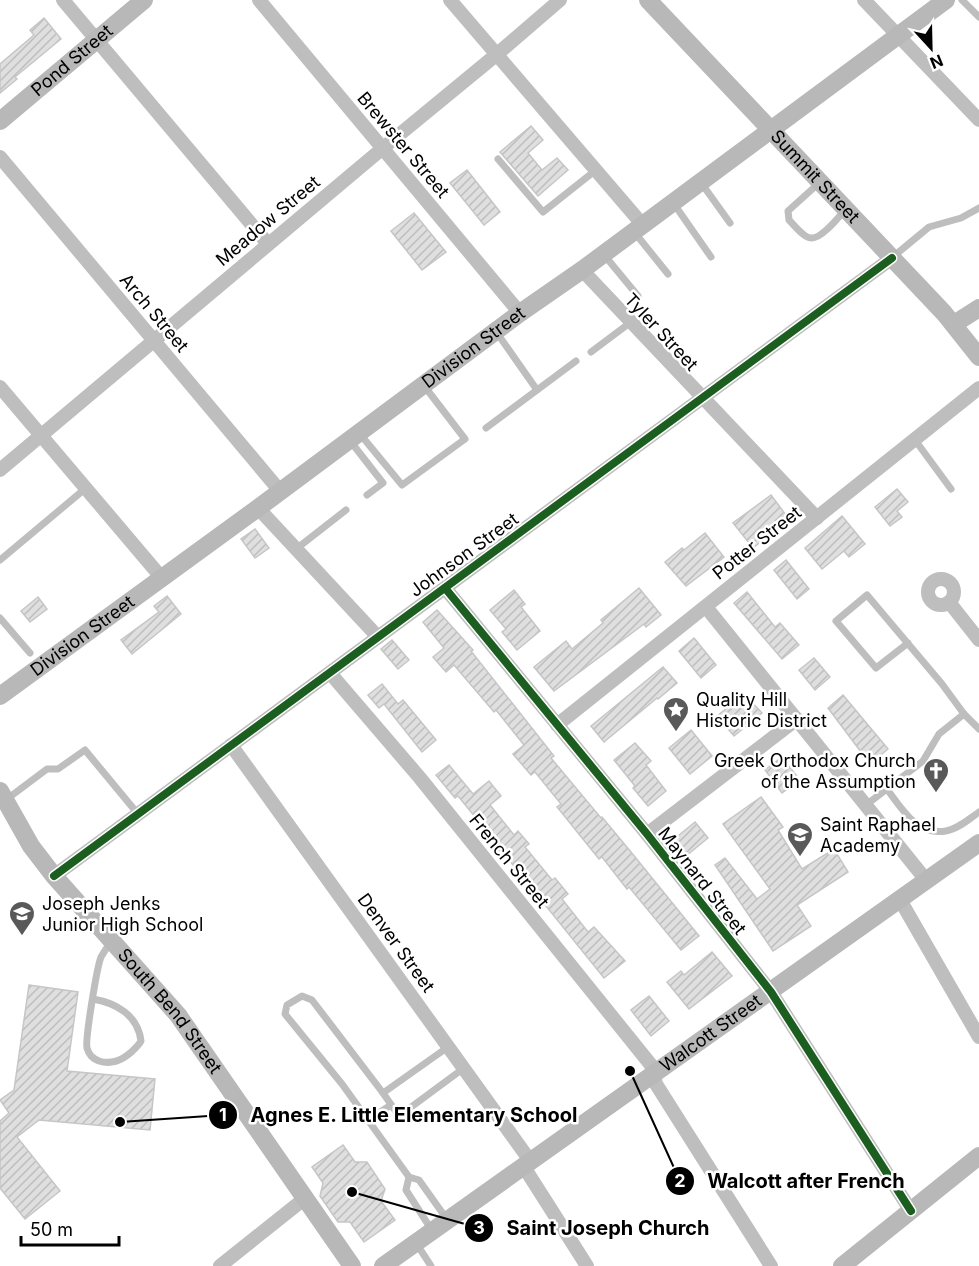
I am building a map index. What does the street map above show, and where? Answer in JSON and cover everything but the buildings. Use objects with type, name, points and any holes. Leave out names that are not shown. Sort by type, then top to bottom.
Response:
[{"type":"main road","name":"Pond Street","points":[[0,121],[144,0]]},
{"type":"main road","name":"Summit Street","points":[[648,0],[954,324],[979,357]]},
{"type":"main road","name":"Division Street","points":[[0,696],[946,0]]},
{"type":"main road","points":[[954,324],[979,308]]},
{"type":"main road","name":"South Bend Street","points":[[2,796],[31,846],[54,876],[178,1015],[352,1266]]},
{"type":"main road","name":"Walcott Street","points":[[383,1266],[979,843]]},
{"type":"main road","points":[[842,1266],[979,1156]]},
{"type":"street","points":[[63,0],[268,244]]},
{"type":"street","name":"Brewster Street","points":[[259,0],[520,313]]},
{"type":"street","points":[[450,0],[596,170],[638,227]]},
{"type":"street","name":"Meadow Street","points":[[0,470],[560,0]]},
{"type":"street","points":[[864,0],[979,120]]},
{"type":"street","name":"Arch Street","points":[[0,157],[280,491]]},
{"type":"street","name":"Johnson Street","points":[[54,876],[892,258]]},
{"type":"street","name":"Tyler Street","points":[[582,270],[817,518]]},
{"type":"street","points":[[0,387],[161,577]]},
{"type":"street","name":"Potter Street","points":[[557,725],[979,388]]},
{"type":"street","points":[[258,508],[378,637]]},
{"type":"street","name":"Maynard Street","points":[[444,588],[646,834],[771,992],[911,1211]]},
{"type":"street","points":[[949,602],[979,640]]},
{"type":"street","points":[[706,607],[926,880]]},
{"type":"street","name":"French Street","points":[[330,673],[420,778],[651,1065],[656,1084],[771,1266]]},
{"type":"street","points":[[646,834],[797,719]]},
{"type":"street","name":"Denver Street","points":[[231,745],[464,1068],[528,1164],[588,1266]]},
{"type":"street","points":[[899,898],[979,1037]]},
{"type":"street","points":[[220,1266],[304,1199]]},
{"type":"lane","points":[[962,0],[979,17]]},
{"type":"lane","points":[[498,159],[543,212],[596,170]]},
{"type":"lane","points":[[700,182],[730,223]]},
{"type":"lane","points":[[820,182],[788,211],[789,220],[809,238],[813,238],[824,232],[846,209]]},
{"type":"lane","points":[[672,202],[711,257]]},
{"type":"lane","points":[[892,258],[929,227],[961,218],[979,208]]},
{"type":"lane","points":[[638,227],[668,274]]},
{"type":"lane","points":[[603,254],[638,296]]},
{"type":"lane","points":[[591,352],[631,322]]},
{"type":"lane","points":[[496,331],[537,390]]},
{"type":"lane","points":[[486,428],[576,361]]},
{"type":"lane","points":[[354,436],[402,485],[465,439],[423,385]]},
{"type":"lane","points":[[354,436],[383,483],[367,495]]},
{"type":"lane","points":[[915,440],[951,489]]},
{"type":"lane","points":[[0,560],[86,488]]},
{"type":"lane","points":[[296,549],[346,510]]},
{"type":"lane","points":[[908,644],[876,668],[836,621],[867,595],[942,684],[964,714],[979,729]]},
{"type":"lane","points":[[0,618],[30,654]]},
{"type":"lane","points":[[866,805],[924,761],[939,734],[964,714]]},
{"type":"lane","points":[[2,796],[47,769],[58,769],[85,750],[138,814]]},
{"type":"lane","points":[[887,789],[909,818],[926,830],[945,831],[956,827],[979,812]]},
{"type":"lane","points":[[93,999],[108,1002],[120,1008],[139,1030],[141,1041],[139,1044],[119,1060],[107,1063],[96,1059],[88,1052],[87,1041],[93,999],[102,956],[112,942]]},
{"type":"lane","points":[[448,1221],[419,1180],[409,1177],[342,1084],[285,1014],[287,1005],[302,996],[312,1000],[399,1116],[464,1068]]},
{"type":"lane","points":[[383,1093],[448,1047]]},
{"type":"lane","points":[[368,1120],[391,1105]]},
{"type":"lane","points":[[409,1177],[406,1190],[432,1231]]},
{"type":"lane","points":[[416,1243],[431,1266]]},
{"type":"cycle path","points":[[54,876],[892,258]]},
{"type":"cycle path","points":[[445,588],[647,834],[771,992],[911,1211]]},
{"type":"place","name":"Quality Hill Historic District","points":[[676,733]]},
{"type":"place","name":"Greek Orthodox Church of the Assumption","points":[[936,794]]},
{"type":"place","name":"Saint Raphael Academy","points":[[800,858]]},
{"type":"place","name":"Joseph Jenks Junior High School","points":[[22,937]]},
{"type":"place","name":"Walcott after French","points":[[630,1071]]},
{"type":"place","name":"Agnes E. Little Elementary School","points":[[120,1122]]},
{"type":"place","name":"Saint Joseph Church","points":[[352,1192]]}]
